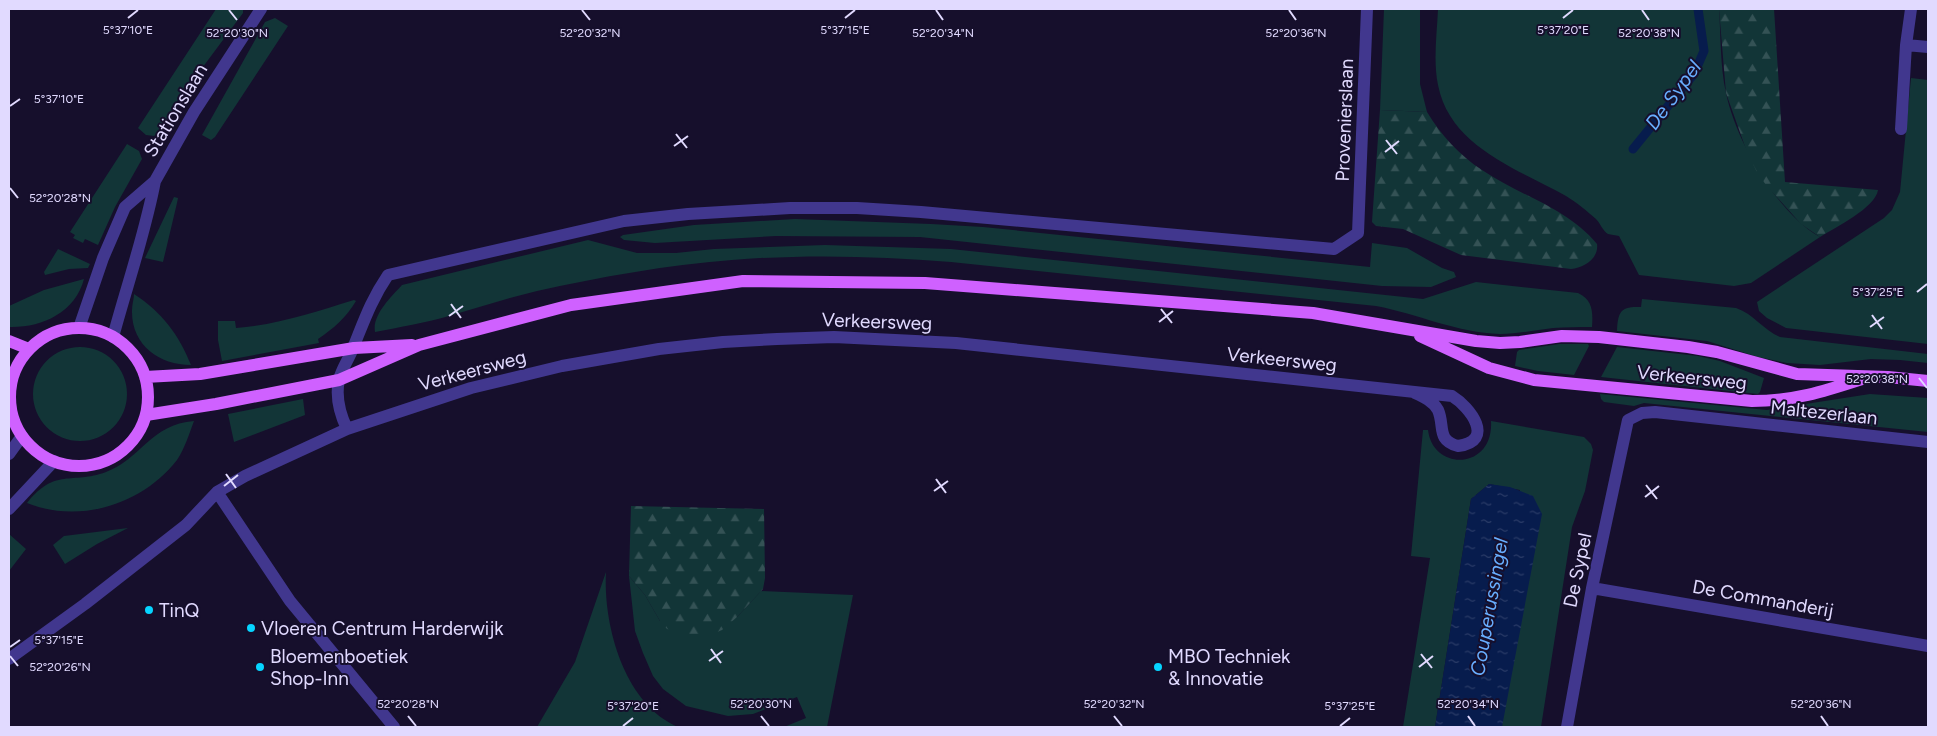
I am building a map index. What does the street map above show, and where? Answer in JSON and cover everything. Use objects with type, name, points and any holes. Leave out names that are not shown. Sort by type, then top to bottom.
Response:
[{"type":"main road","name":"Verkeersweg","points":[[146,414],[216,404],[339,380],[419,345],[572,305],[743,281],[925,283],[1313,313],[1399,326],[1432,335],[1500,343],[1562,336],[1599,337],[1717,352],[1797,374],[1869,376],[1928,381]]},
{"type":"main road","name":"Verkeersweg","points":[[1399,326],[1458,356],[1489,368],[1534,380],[1752,402],[1809,396],[1869,376]]},
{"type":"main road","points":[[79,328],[96,330],[113,337],[133,354],[145,377],[148,396],[146,414],[138,432],[126,448],[110,459],[92,465],[73,466],[54,461],[36,451],[22,436],[11,411],[10,383],[18,365],[29,349],[43,338],[60,331],[79,328]]},
{"type":"main road","points":[[9,341],[29,349]]},
{"type":"main road","name":"Verkeersweg","points":[[145,377],[200,374],[354,348],[419,345]]},
{"type":"street","name":"Stationslaan","points":[[79,328],[103,258],[125,208],[155,181],[194,112],[261,9]]},
{"type":"street","name":"Provenierslaan","points":[[354,348],[362,321],[376,293],[388,275],[591,227],[642,219],[732,211],[857,208],[1334,249],[1358,233],[1367,9]]},
{"type":"street","points":[[1901,129],[1906,45],[1911,9]]},
{"type":"street","points":[[1906,45],[1928,48]]},
{"type":"street","name":"Stationslaan","points":[[113,337],[127,283],[148,218],[155,181]]},
{"type":"street","name":"Verkeersweg","points":[[9,659],[85,604],[186,525],[217,492],[246,476],[347,430],[471,388],[562,366],[659,349],[723,342],[834,337],[956,343],[1452,396],[1462,402],[1473,415],[1477,427],[1475,437],[1471,442],[1458,446],[1446,440],[1442,434],[1438,411],[1428,399],[1415,393]]},
{"type":"street","points":[[347,430],[338,410],[339,380],[354,348]]},
{"type":"street","name":"Maltezerlaan","points":[[1628,420],[1642,413],[1655,412],[1928,442]]},
{"type":"street","name":"De Sypel","points":[[1567,727],[1592,588],[1628,420]]},
{"type":"street","points":[[9,454],[22,436]]},
{"type":"street","points":[[9,509],[54,461]]},
{"type":"street","points":[[217,492],[290,601],[394,727]]},
{"type":"street","name":"De Commanderij","points":[[1592,588],[1928,646]]},
{"type":"green space","points":[[216,9],[243,9],[243,13],[194,79],[158,133],[154,136],[146,135],[138,128]]},
{"type":"green space","points":[[1384,9],[1420,9],[1420,84],[1427,112],[1380,110]]},
{"type":"green space","points":[[1438,9],[1719,9],[1724,83],[1731,112],[1739,132],[1749,153],[1774,194],[1804,226],[1820,237],[1751,283],[1734,286],[1639,275],[1619,236],[1606,233],[1596,219],[1570,198],[1488,154],[1456,125],[1445,106],[1438,85],[1436,47]]},
{"type":"green space","points":[[1719,9],[1774,9],[1785,182],[1878,190],[1870,204],[1863,210],[1820,237],[1801,224],[1766,185],[1747,152],[1726,93]]},
{"type":"green space","points":[[275,18],[288,26],[215,137],[211,140],[202,135],[265,22]]},
{"type":"green space","points":[[1911,78],[1928,80],[1928,344],[1786,328],[1767,318],[1759,311],[1757,302],[1884,218],[1892,210],[1900,192]]},
{"type":"green space","points":[[1380,110],[1427,112],[1438,129],[1466,158],[1497,179],[1557,211],[1585,231],[1597,244],[1593,258],[1585,265],[1571,269],[1461,255],[1403,229],[1376,226],[1372,222]]},
{"type":"green space","points":[[127,144],[139,151],[142,159],[115,207],[98,245],[85,239],[83,243],[73,238],[75,235],[70,232]]},
{"type":"green space","points":[[174,197],[178,198],[163,262],[145,258]]},
{"type":"green space","points":[[795,219],[983,227],[1370,267],[1372,243],[1407,248],[1442,268],[1454,272],[1456,277],[1431,287],[1382,286],[920,237],[776,236],[655,243],[624,240],[620,237],[694,225]]},
{"type":"green space","points":[[588,240],[637,253],[676,253],[714,249],[825,245],[951,249],[1423,299],[1476,282],[1578,293],[1587,299],[1591,307],[1592,327],[1553,328],[1507,334],[1484,333],[1453,327],[1376,306],[951,262],[896,258],[814,256],[732,260],[634,272],[537,291],[440,318],[375,332],[376,319],[379,313],[402,285]]},
{"type":"green space","points":[[58,249],[90,264],[88,268],[69,269],[45,275],[44,272]]},
{"type":"green space","points":[[84,279],[80,291],[73,301],[55,316],[33,325],[9,327],[9,306],[44,290]]},
{"type":"green space","points":[[134,294],[161,316],[175,334],[191,365],[179,364],[158,357],[142,343],[136,333],[133,322]]},
{"type":"green space","points":[[1642,299],[1736,308],[1748,314],[1780,337],[1928,354],[1928,363],[1871,359],[1820,365],[1787,363],[1758,357],[1707,341],[1617,331],[1621,312],[1624,309],[1641,307]]},
{"type":"green space","points":[[356,301],[344,318],[318,339],[319,343],[222,361],[218,340],[218,321],[235,321],[236,328],[266,324]]},
{"type":"green space","points":[[1559,344],[1588,344],[1589,346],[1574,375],[1515,366],[1519,350]]},
{"type":"green space","points":[[80,347],[98,351],[113,361],[123,376],[127,394],[123,412],[113,427],[98,437],[80,441],[62,437],[47,427],[37,412],[33,394],[37,376],[47,361],[62,351]]},
{"type":"green space","points":[[1617,347],[1698,356],[1720,361],[1764,378],[1758,394],[1601,377]]},
{"type":"green space","points":[[1600,394],[1767,410],[1870,394],[1928,398],[1928,432],[1644,403],[1634,406],[1604,402]]},
{"type":"green space","points":[[303,399],[305,415],[234,442],[228,414]]},
{"type":"green space","points":[[194,421],[185,446],[177,460],[163,476],[146,489],[128,499],[88,510],[67,511],[47,509],[27,503],[47,485],[64,479],[94,476],[106,472],[128,459],[167,428]]},
{"type":"green space","points":[[1491,421],[1584,437],[1591,444],[1593,450],[1585,491],[1572,527],[1541,727],[1502,727],[1520,490],[1489,484],[1471,499],[1435,727],[1403,727],[1430,558],[1411,556],[1423,430],[1428,430],[1432,444],[1440,453],[1451,459],[1462,460],[1474,456],[1483,449],[1489,437]]},
{"type":"green space","points":[[631,506],[764,509],[765,578],[763,589],[722,630],[703,638],[667,629],[660,621],[645,595],[629,576]]},
{"type":"green space","points":[[128,528],[65,564],[53,545],[64,536]]},
{"type":"green space","points":[[9,534],[26,549],[9,571]]},
{"type":"green space","points":[[606,572],[608,615],[621,661],[631,682],[644,701],[659,716],[678,727],[537,727],[575,662]]},
{"type":"green space","points":[[629,576],[645,595],[660,621],[737,617],[761,591],[853,595],[827,727],[784,727],[806,718],[797,697],[753,714],[728,716],[686,706],[663,689],[653,676],[635,631]]},
{"type":"water","name":"Couperussingel","points":[[1489,484],[1510,487],[1533,496],[1542,514],[1502,727],[1435,727],[1471,499]]},
{"type":"waterway","name":"De Sypel","points":[[1633,149],[1694,74],[1704,51],[1698,9]]},
{"type":"place","name":"TinQ","points":[[149,610]]},
{"type":"place","name":"Vloeren Centrum Harderwijk","points":[[251,628]]},
{"type":"place","name":"Bloemenboetiek Shop-Inn","points":[[260,667]]},
{"type":"place","name":"MBO Techniek & Innovatie","points":[[1158,667]]}]
